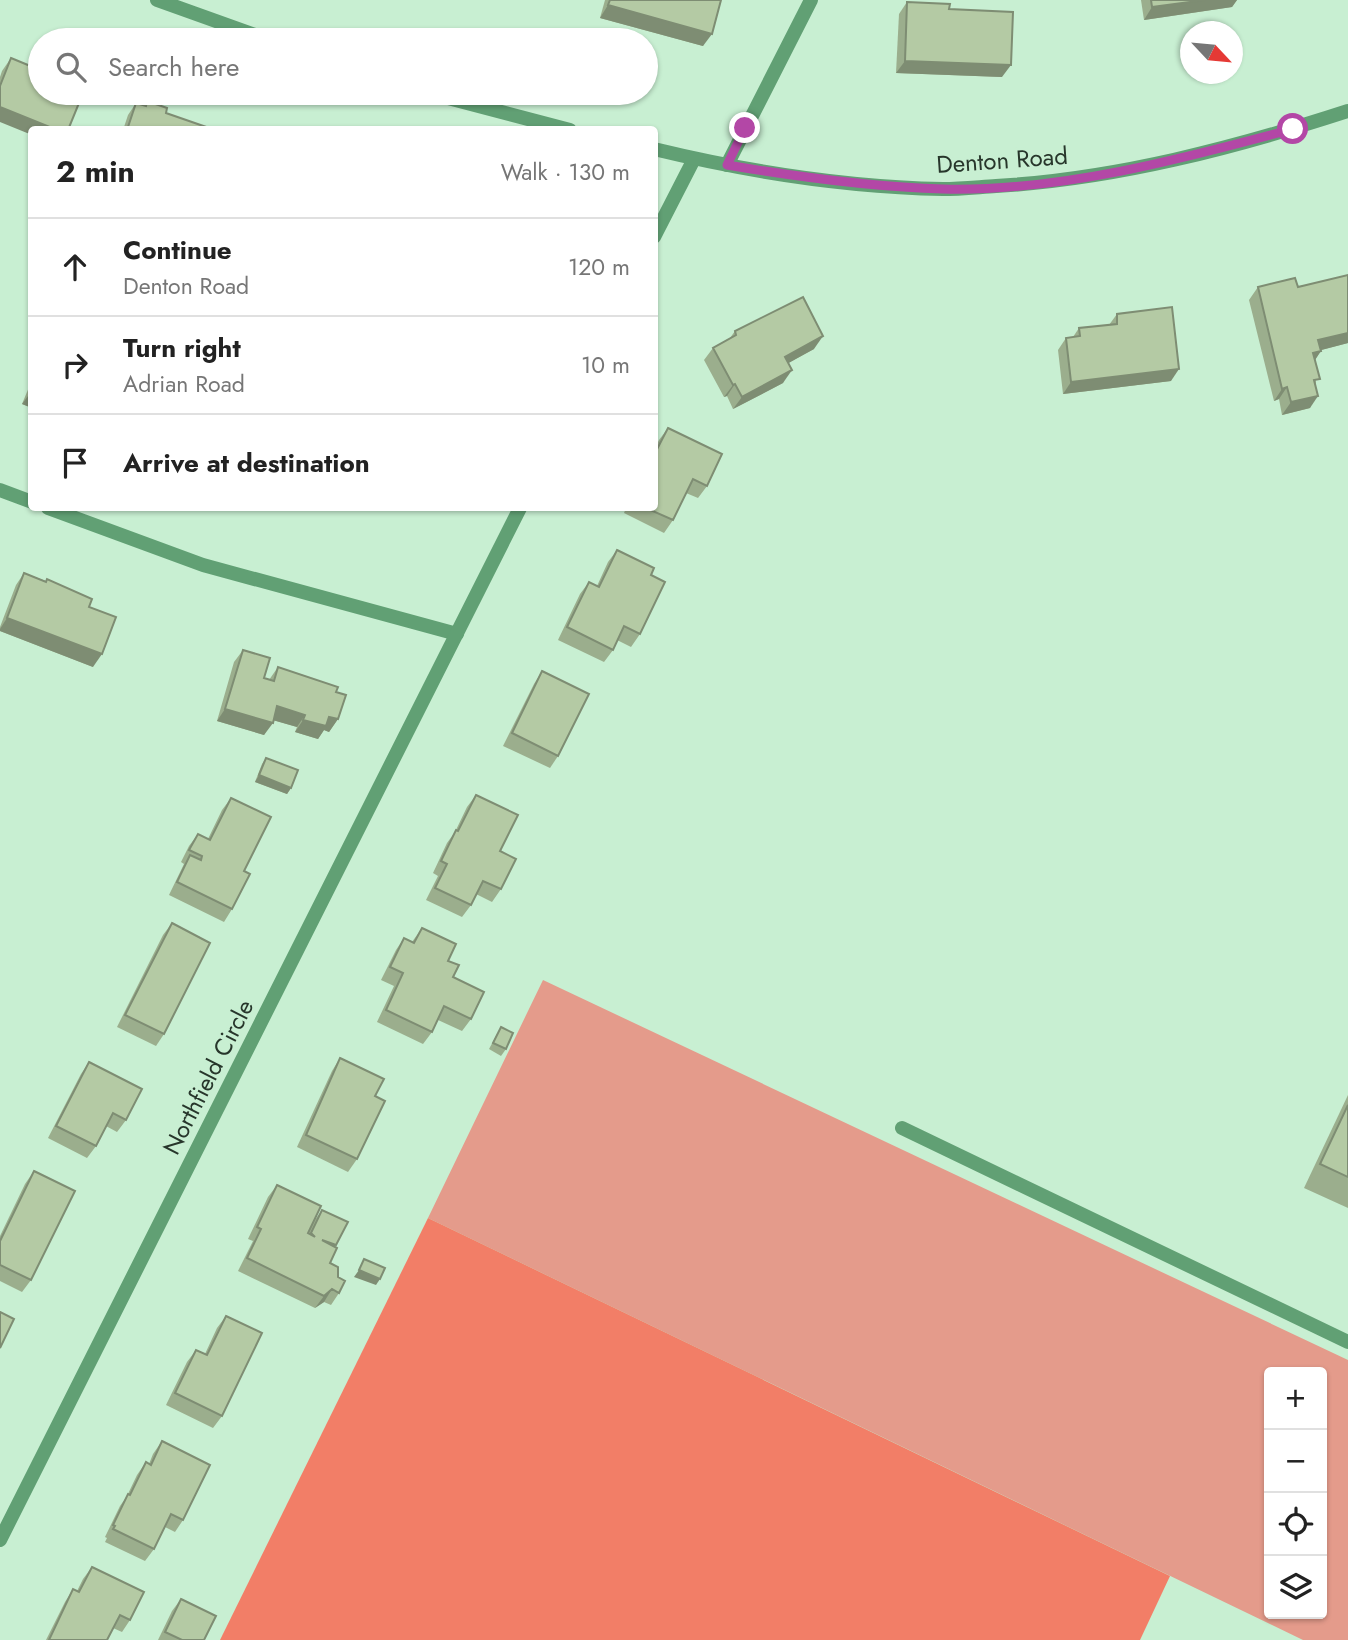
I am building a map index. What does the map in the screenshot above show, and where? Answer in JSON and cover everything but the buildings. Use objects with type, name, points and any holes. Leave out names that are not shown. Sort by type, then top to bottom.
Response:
[{"type":"street","points":[[158,0],[236,28]]},
{"type":"street","points":[[727,165],[811,0]]},
{"type":"street","points":[[475,105],[555,126]]},
{"type":"street","name":"Denton Road","points":[[658,150],[807,179],[945,189],[1023,185],[1083,177],[1201,153],[1293,129],[1348,111]]},
{"type":"street","points":[[658,229],[694,159]]},
{"type":"street","points":[[0,490],[28,500]]},
{"type":"street","points":[[56,511],[203,565],[457,634]]},
{"type":"street","name":"Northfield Circle","points":[[0,1540],[518,511]]},
{"type":"street","points":[[902,1128],[1348,1342]]},
{"type":"shaded area","points":[[543,980],[1348,1360],[1348,1640],[1303,1640],[428,1218]]},
{"type":"shaded area","points":[[428,1218],[1170,1576],[1140,1640],[220,1640]]},
{"type":"route","points":[[745,128],[727,165],[807,179],[945,189],[1023,185],[1083,177],[1214,150],[1293,129]]}]
